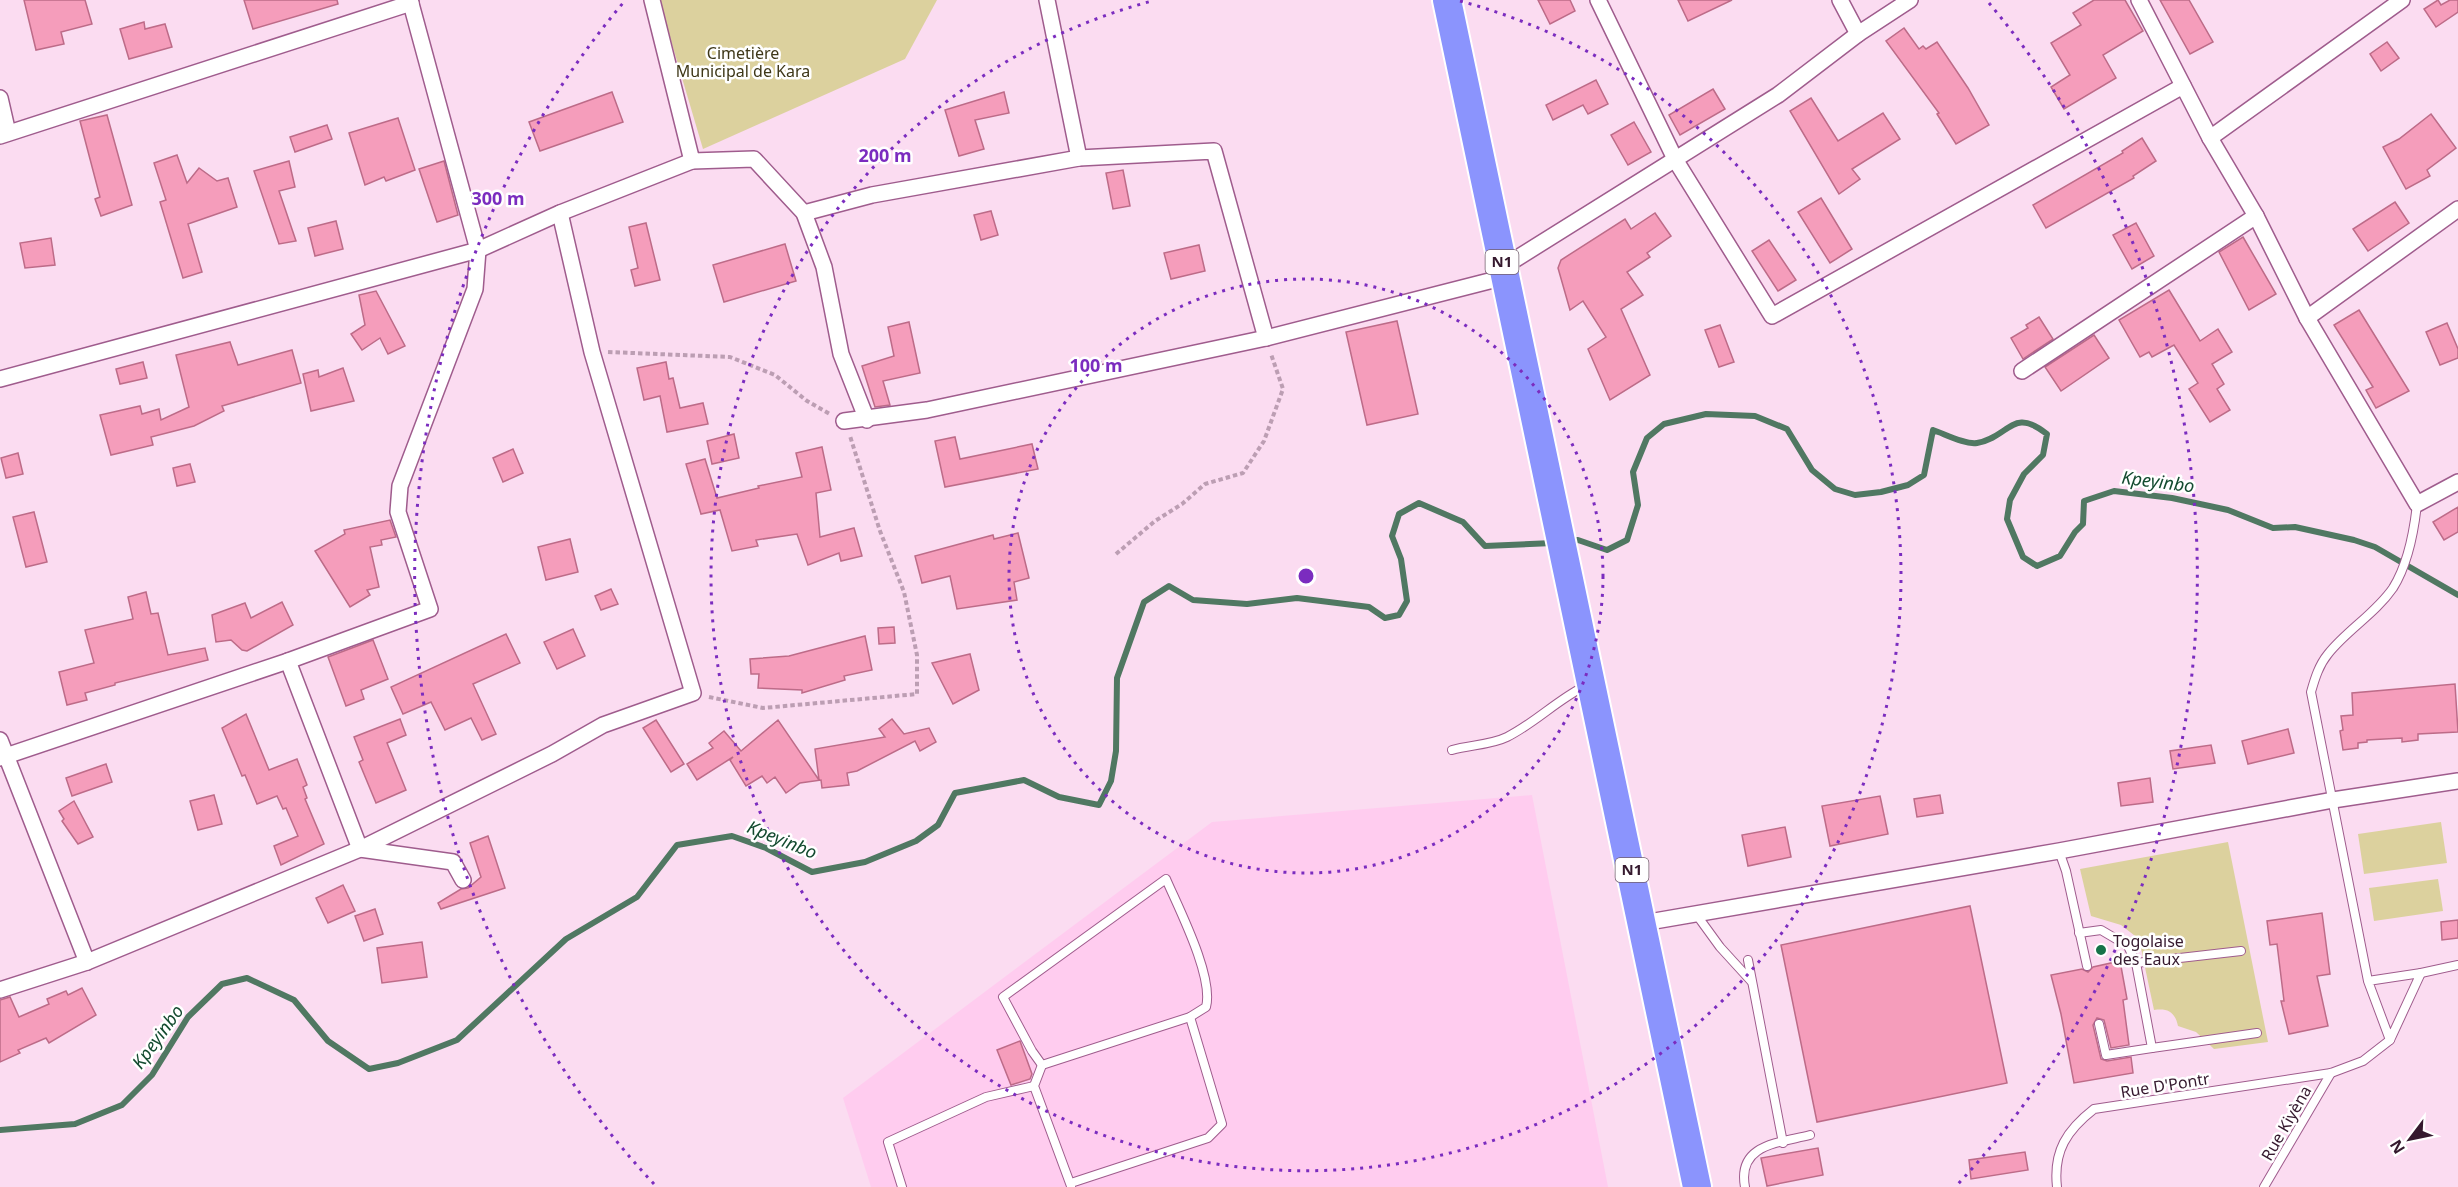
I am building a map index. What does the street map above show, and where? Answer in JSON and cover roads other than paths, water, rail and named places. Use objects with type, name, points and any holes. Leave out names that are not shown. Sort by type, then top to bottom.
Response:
[{"type":"highway","name":"N1","points":[[1447,0],[1697,1187]]},
{"type":"street","points":[[652,0],[692,161]]},
{"type":"street","points":[[1047,0],[1079,158]]},
{"type":"street","points":[[1598,0],[1676,161],[1772,316],[2183,86]]},
{"type":"street","points":[[1840,0],[1858,34]]},
{"type":"street","points":[[844,421],[867,420],[927,410],[1266,338],[1504,272],[1778,95],[1858,34],[1910,0]]},
{"type":"street","points":[[2139,0],[2210,138],[2256,216],[2307,318],[2417,504],[2458,482]]},
{"type":"street","points":[[2210,138],[2402,0]]},
{"type":"street","points":[[0,98],[4,135],[411,1],[478,250],[476,289],[400,486],[398,512],[430,609],[288,661],[3,756]]},
{"type":"street","points":[[804,213],[872,195],[1079,158],[1214,151],[1266,338]]},
{"type":"street","points":[[0,379],[478,250],[560,213],[692,161],[754,159],[804,213],[824,267],[841,354],[867,420]]},
{"type":"street","points":[[2307,318],[2458,209]]},
{"type":"street","points":[[0,990],[87,962],[360,849],[552,754],[603,725],[693,693],[592,352],[560,213]]},
{"type":"street","points":[[2022,371],[2256,216]]},
{"type":"street","points":[[288,661],[360,849]]},
{"type":"street","points":[[0,740],[3,756],[87,962]]},
{"type":"street","points":[[1643,923],[2059,851],[2333,800],[2458,781]]},
{"type":"street","points":[[360,849],[453,862],[463,880]]},
{"type":"lane","points":[[2391,1040],[2368,981],[2311,692],[2318,669],[2328,653],[2385,598],[2401,572],[2415,522],[2417,504]]},
{"type":"lane","points":[[1452,750],[1504,739],[1543,715],[1567,696],[1592,683]]},
{"type":"lane","points":[[2059,851],[2066,871],[2087,966]]},
{"type":"lane","points":[[1166,879],[1195,946],[1209,996],[1206,1007],[1190,1017],[1042,1065],[1003,997],[1166,879]]},
{"type":"lane","points":[[1696,914],[1720,947],[1752,982]]},
{"type":"lane","points":[[2079,933],[2101,930],[2128,946],[2136,963],[2152,1048]]},
{"type":"lane","points":[[2136,963],[2241,951]]},
{"type":"lane","points":[[1748,960],[1783,1143]]},
{"type":"lane","points":[[2368,981],[2458,965]]},
{"type":"lane","points":[[2391,1040],[2421,973]]},
{"type":"lane","points":[[1042,1065],[1034,1086],[1071,1185],[1208,1138],[1222,1124],[1190,1017]]},
{"type":"lane","points":[[2099,1024],[2106,1055],[2257,1033]]},
{"type":"lane","name":"Rue D'Pontr","points":[[2056,1187],[2055,1174],[2060,1148],[2075,1124],[2094,1109],[2331,1072],[2363,1060],[2391,1040]]},
{"type":"lane","name":"Rue Kiyèna","points":[[2264,1187],[2331,1072]]},
{"type":"lane","points":[[902,1187],[888,1142],[986,1097],[1034,1086]]},
{"type":"lane","points":[[1745,1187],[1743,1176],[1746,1163],[1756,1149],[1810,1135]]},
{"type":"waterway","name":"Kpeyinbo","points":[[1569,541],[1578,540],[1607,550],[1627,540],[1638,505],[1633,472],[1647,438],[1664,424],[1706,414],[1755,416],[1787,429],[1812,470],[1835,489],[1855,495],[1881,492],[1908,485],[1924,475],[1933,430],[1961,441],[1977,443],[1988,440],[2018,423],[2026,423],[2047,434],[2043,455],[2024,474],[2010,500],[2007,519],[2023,557],[2037,566],[2060,556],[2075,532],[2083,524],[2084,501],[2114,491],[2172,498],[2228,510],[2273,528],[2295,527],[2354,540],[2375,547],[2458,595]]},
{"type":"waterway","name":"Kpeyinbo","points":[[0,1130],[75,1124],[122,1105],[152,1075],[188,1017],[222,984],[247,978],[294,1000],[328,1041],[369,1069],[398,1063],[457,1040],[566,939],[637,897],[677,845],[732,836],[766,848],[812,872],[865,862],[916,841],[938,825],[955,793],[1024,780],[1059,797],[1099,805],[1111,781],[1116,751],[1117,678],[1144,602],[1169,586],[1193,600],[1247,604],[1297,598],[1369,607],[1385,618],[1399,615],[1407,601],[1401,559],[1392,536],[1399,514],[1419,503],[1463,522],[1485,546],[1553,543]]},
{"type":"place","name":"Togolaise des Eaux","points":[[2101,950]]},
{"type":"park label","name":"Cimetière Municipal de Kara","points":[[743,62]]}]
